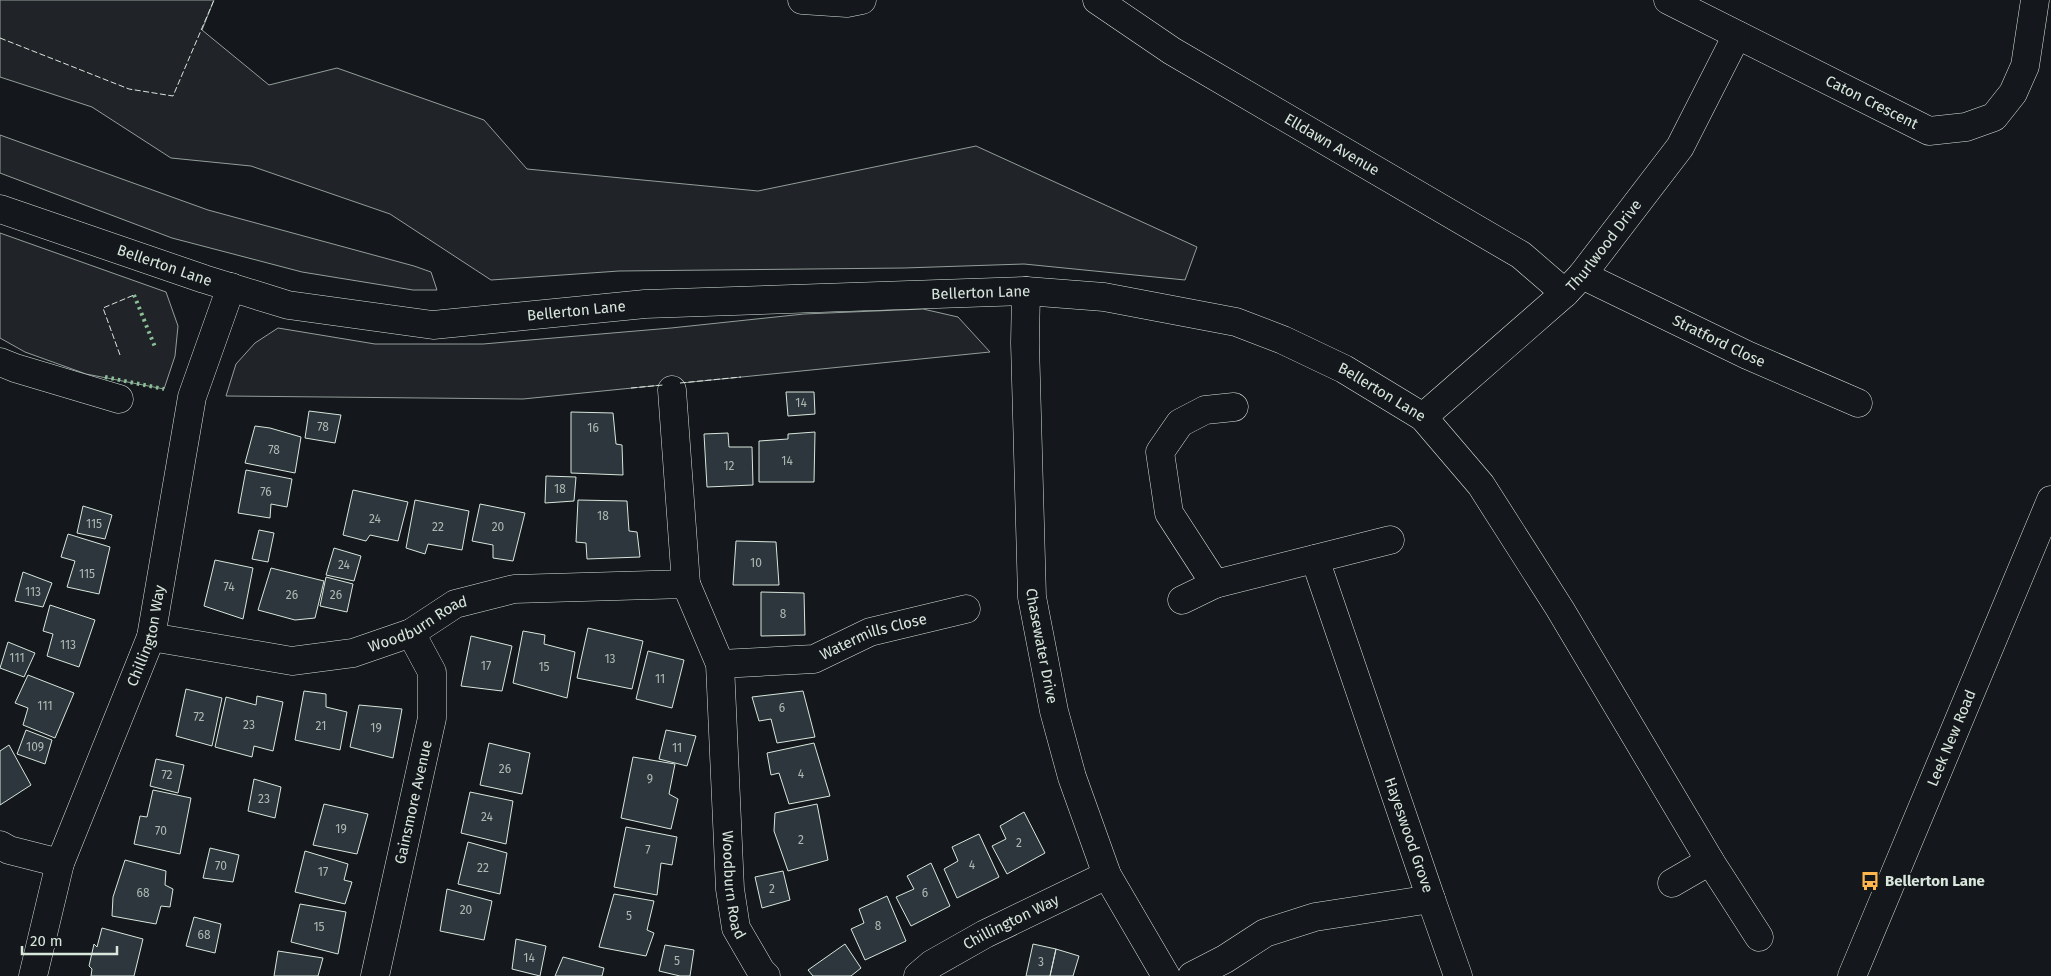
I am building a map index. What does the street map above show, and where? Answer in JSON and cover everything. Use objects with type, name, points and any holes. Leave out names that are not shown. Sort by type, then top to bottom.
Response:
[{"type":"main road","points":[[802,0],[847,3],[862,0]]},
{"type":"main road","name":"Elldawn Avenue","points":[[1097,0],[1172,51],[1574,284]]},
{"type":"main road","name":"Caton Crescent","points":[[1668,0],[1929,131],[1966,128],[1994,116],[2013,93],[2025,66],[2035,0]]},
{"type":"main road","name":"Thurlwood Drive","points":[[1423,417],[1574,284],[1680,147],[1737,35]]},
{"type":"main road","name":"Bellerton Lane","points":[[0,209],[204,280],[288,305],[433,325],[645,304],[1026,291],[1104,297],[1236,322],[1283,340],[1344,369],[1423,417],[1481,485],[1565,618],[1710,861],[1759,937]]},
{"type":"main road","name":"Stratford Close","points":[[1574,284],[1858,403]]},
{"type":"main road","name":"Chillington Way","points":[[33,976],[60,863],[151,637],[192,397],[231,287]]},
{"type":"main road","name":"Chasewater Drive","points":[[1026,291],[1025,343],[1032,597],[1054,711],[1072,777],[1107,875],[1166,976]]},
{"type":"main road","points":[[0,362],[119,399]]},
{"type":"main road","name":"Woodburn Road","points":[[672,390],[686,584],[720,664],[730,890],[736,928],[766,976]]},
{"type":"main road","points":[[1215,584],[1170,512],[1160,452],[1180,424],[1205,410],[1234,408]]},
{"type":"main road","name":"Leek New Road","points":[[1852,976],[2051,500]]},
{"type":"main road","points":[[1182,600],[1215,584],[1390,540]]},
{"type":"main road","name":"Hayeswood Grove","points":[[1192,976],[1225,959],[1266,933],[1315,917],[1431,899],[1315,559]]},
{"type":"main road","name":"Woodburn Road","points":[[151,637],[292,661],[353,653],[411,633],[455,604],[514,589],[686,584]]},
{"type":"main road","name":"Watermills Close","points":[[720,664],[814,659],[870,632],[966,609]]},
{"type":"main road","name":"Gainsmore Avenue","points":[[375,976],[432,718],[432,672],[411,633]]},
{"type":"main road","points":[[0,845],[9,850],[60,863]]},
{"type":"main road","points":[[1672,883],[1710,861]]},
{"type":"main road","name":"Chillington Way","points":[[918,976],[932,964],[986,934],[1107,875]]},
{"type":"main road","points":[[1431,899],[1451,950],[1458,976]]},
{"type":"shaded area","points":[[0,0],[214,0],[202,30],[269,85],[337,68],[484,120],[527,169],[758,191],[976,146],[1197,247],[1185,280],[1024,264],[904,268],[619,271],[491,280],[390,214],[251,166],[171,158],[92,107],[0,77]]},
{"type":"shaded area","points":[[0,135],[208,210],[431,272],[437,290],[413,290],[302,272],[172,238],[0,173]]},
{"type":"shaded area","points":[[0,233],[166,292],[178,326],[175,356],[164,389],[86,374],[25,352],[0,338]]},
{"type":"shaded area","points":[[923,309],[958,317],[990,352],[523,399],[226,396],[236,364],[255,343],[278,328],[375,344],[483,344],[671,328],[804,314]]},
{"type":"building","points":[[786,392],[814,392],[815,414],[788,416]]},
{"type":"building","points":[[309,411],[341,415],[335,443],[305,438]]},
{"type":"building","points":[[571,412],[613,413],[616,444],[622,445],[623,475],[571,473]]},
{"type":"building","points":[[255,426],[270,428],[301,437],[295,473],[245,463]]},
{"type":"building","points":[[815,432],[814,482],[759,482],[759,441],[788,439],[788,434]]},
{"type":"building","points":[[728,433],[729,447],[752,447],[753,485],[707,487],[704,434]]},
{"type":"building","points":[[246,470],[292,479],[287,507],[271,504],[270,518],[238,513]]},
{"type":"building","points":[[546,476],[576,477],[574,501],[545,503]]},
{"type":"building","points":[[353,490],[408,502],[398,541],[370,535],[366,541],[343,535]]},
{"type":"building","points":[[415,500],[469,511],[462,550],[428,544],[425,554],[406,548]]},
{"type":"building","points":[[578,500],[627,501],[629,531],[637,532],[640,557],[587,559],[586,543],[576,542]]},
{"type":"building","points":[[480,504],[525,513],[513,561],[493,558],[493,545],[472,541]]},
{"type":"building","points":[[83,506],[112,515],[105,539],[77,533]]},
{"type":"building","points":[[259,530],[274,533],[268,562],[252,559]]},
{"type":"building","points":[[68,534],[110,547],[99,594],[67,587],[75,561],[61,557]]},
{"type":"building","points":[[736,541],[776,542],[779,585],[733,585]]},
{"type":"building","points":[[334,548],[361,556],[354,581],[326,575]]},
{"type":"building","points":[[215,560],[253,568],[243,619],[204,606]]},
{"type":"building","points":[[271,568],[324,581],[315,618],[295,620],[258,610]]},
{"type":"building","points":[[23,572],[52,583],[43,607],[15,601]]},
{"type":"building","points":[[326,577],[353,584],[347,612],[320,606]]},
{"type":"building","points":[[761,592],[804,593],[805,635],[761,636]]},
{"type":"building","points":[[50,605],[95,620],[79,667],[47,656],[53,634],[43,631]]},
{"type":"building","points":[[588,628],[643,641],[632,689],[577,678]]},
{"type":"building","points":[[523,631],[545,635],[544,644],[575,652],[567,698],[513,683]]},
{"type":"building","points":[[471,636],[512,646],[502,691],[461,686]]},
{"type":"building","points":[[8,642],[35,653],[24,677],[0,668]]},
{"type":"building","points":[[648,651],[684,660],[672,708],[636,699]]},
{"type":"building","points":[[28,675],[74,693],[55,738],[23,725],[28,708],[15,703]]},
{"type":"building","points":[[186,689],[222,698],[212,746],[176,736]]},
{"type":"building","points":[[304,691],[326,694],[326,707],[347,712],[340,750],[295,740]]},
{"type":"building","points":[[803,691],[815,737],[777,743],[771,719],[759,721],[752,697]]},
{"type":"building","points":[[257,696],[283,702],[273,751],[254,746],[252,757],[215,747],[226,697],[256,705]]},
{"type":"building","points":[[359,705],[402,709],[393,758],[350,747]]},
{"type":"building","points":[[26,730],[52,740],[45,764],[17,754]]},
{"type":"building","points":[[666,730],[696,736],[687,766],[659,759]]},
{"type":"building","points":[[489,743],[530,753],[522,794],[480,785]]},
{"type":"building","points":[[814,743],[830,796],[789,804],[779,773],[771,775],[767,753]]},
{"type":"building","points":[[9,745],[31,785],[0,805],[0,751]]},
{"type":"building","points":[[633,757],[675,764],[669,794],[678,799],[671,829],[621,818]]},
{"type":"building","points":[[156,759],[184,765],[178,793],[150,786]]},
{"type":"building","points":[[254,779],[281,787],[275,818],[248,811]]},
{"type":"building","points":[[153,790],[191,798],[180,854],[134,844],[140,816],[147,817]]},
{"type":"building","points":[[470,792],[513,801],[506,844],[461,833]]},
{"type":"building","points":[[324,804],[368,814],[357,854],[313,845]]},
{"type":"building","points":[[817,804],[828,860],[788,871],[774,831],[775,813]]},
{"type":"building","points":[[1024,812],[1045,853],[1007,874],[992,846],[1006,839],[1000,826]]},
{"type":"building","points":[[626,827],[677,837],[672,865],[661,863],[657,895],[614,887]]},
{"type":"building","points":[[979,834],[999,877],[957,898],[944,869],[958,861],[952,847]]},
{"type":"building","points":[[468,842],[507,853],[500,894],[458,884]]},
{"type":"building","points":[[210,848],[239,855],[233,882],[203,878]]},
{"type":"building","points":[[305,851],[348,864],[344,880],[352,882],[345,904],[295,892]]},
{"type":"building","points":[[125,860],[166,871],[165,885],[173,889],[170,907],[161,906],[156,924],[112,916],[113,897]]},
{"type":"building","points":[[931,863],[950,906],[911,926],[896,897],[914,889],[907,876]]},
{"type":"building","points":[[783,871],[790,900],[762,908],[755,877]]},
{"type":"building","points":[[447,889],[492,901],[484,940],[440,931]]},
{"type":"building","points":[[614,894],[654,901],[647,930],[654,933],[646,956],[599,947]]},
{"type":"building","points":[[887,896],[906,941],[865,960],[851,929],[864,923],[859,909]]},
{"type":"building","points":[[300,904],[346,912],[338,954],[291,942]]},
{"type":"building","points":[[194,917],[221,924],[215,953],[186,946]]},
{"type":"building","points":[[102,928],[143,939],[134,976],[91,976],[92,969],[89,966],[94,944],[97,947]]},
{"type":"building","points":[[516,939],[546,946],[540,976],[512,969]]},
{"type":"building","points":[[845,944],[861,968],[851,976],[813,976],[808,970]]},
{"type":"building","points":[[1033,944],[1056,949],[1050,976],[1026,976]]},
{"type":"building","points":[[665,945],[694,950],[690,976],[680,976],[659,971]]},
{"type":"building","points":[[1056,949],[1079,956],[1073,976],[1050,976]]},
{"type":"building","points":[[278,951],[323,958],[318,976],[274,976]]},
{"type":"building","points":[[563,957],[604,968],[602,976],[555,976]]},
{"type":"hedge","points":[[134,295],[155,347]]},
{"type":"hedge","points":[[105,377],[164,389]]},
{"type":"fence","points":[[0,38],[129,89],[173,96],[214,0]]},
{"type":"fence","points":[[120,355],[103,308],[134,295]]},
{"type":"fence","points":[[680,383],[741,377]]},
{"type":"fence","points":[[631,388],[663,385]]},
{"type":"place","name":"Bellerton Lane","points":[[1870,881]]}]
